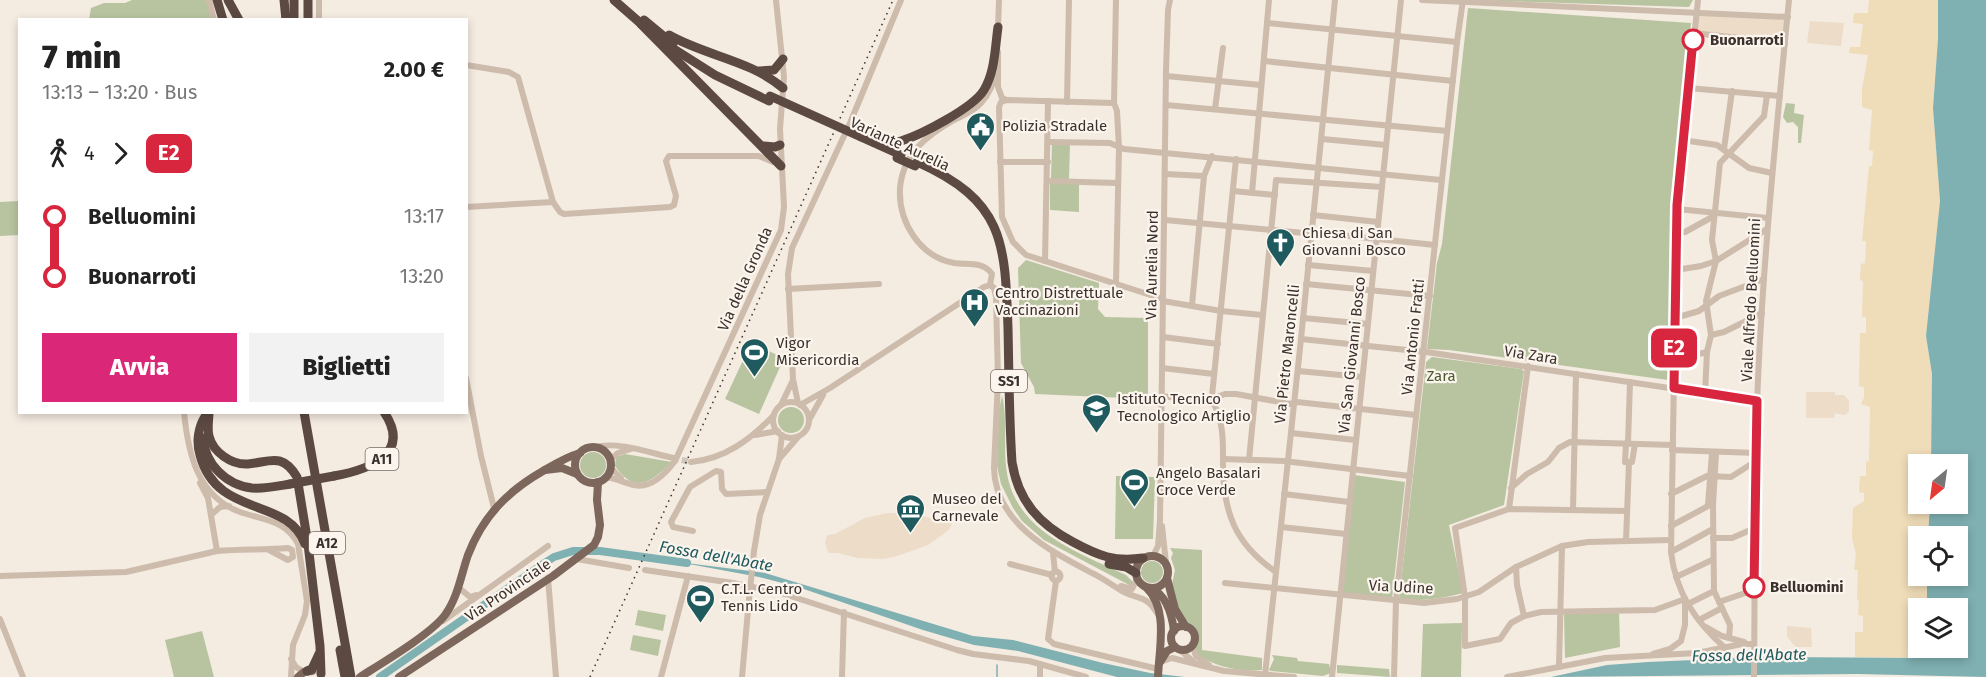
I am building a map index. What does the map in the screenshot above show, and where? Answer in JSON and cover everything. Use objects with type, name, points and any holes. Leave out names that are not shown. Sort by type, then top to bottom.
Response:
[{"type":"highway","points":[[217,0],[222,18]]},
{"type":"highway","points":[[228,0],[237,18]]},
{"type":"highway","points":[[234,0],[238,18]]},
{"type":"highway","points":[[286,0],[286,18]]},
{"type":"highway","points":[[294,0],[294,18]]},
{"type":"highway","points":[[308,0],[308,18]]},
{"type":"highway","name":"Variante Aurelia","points":[[614,0],[693,62],[716,75],[916,164],[948,182],[968,198],[986,221],[996,242],[1002,277],[1008,461],[1012,484],[1034,522],[1054,537],[1093,557],[1126,567],[1136,576]]},
{"type":"highway","name":"Variante Aurelia","points":[[621,0],[641,21]]},
{"type":"highway","points":[[641,21],[692,47],[759,71],[783,88]]},
{"type":"highway","points":[[641,21],[764,146],[781,167]]},
{"type":"highway","points":[[873,142],[895,142],[909,138],[962,110],[977,99],[990,78],[998,27]]},
{"type":"highway","points":[[759,71],[772,71],[783,59]]},
{"type":"highway","name":"Variante Aurelia","points":[[859,139],[873,142],[899,156]]},
{"type":"highway","points":[[764,146],[780,145]]},
{"type":"highway","name":"Variante Aurelia","points":[[916,164],[943,174],[967,191],[986,213],[999,238],[1006,271],[1012,462],[1016,482],[1025,501],[1036,517],[1050,529],[1077,544],[1111,559],[1148,557]]},
{"type":"highway","points":[[207,414],[201,423],[198,447],[202,463],[212,480],[234,499],[290,522],[300,533],[308,554]]},
{"type":"highway","points":[[208,414],[210,439],[224,456],[243,464],[269,459],[279,461],[292,470],[298,481],[322,676]]},
{"type":"highway","name":"A11","points":[[208,414],[203,428],[205,449],[210,460],[224,477],[238,485],[253,488],[334,476],[364,470],[375,465],[384,457],[391,444],[392,433],[385,414]]},
{"type":"highway","name":"A12","points":[[298,414],[348,675]]},
{"type":"highway","name":"A12","points":[[304,414],[348,675]]},
{"type":"highway","points":[[303,673],[312,669],[319,658],[320,646]]},
{"type":"main road","points":[[360,677],[437,624],[450,606],[473,544],[494,508],[503,499],[525,481],[544,470],[580,453],[587,448],[595,447],[604,452],[610,464],[602,480],[584,480],[577,474],[562,468],[544,470]]},
{"type":"main road","points":[[577,474],[575,465],[580,453]]},
{"type":"main road","name":"Via Provinciale","points":[[584,480],[597,504]]},
{"type":"main road","name":"Via Provinciale","points":[[399,677],[581,556],[594,545],[600,531],[597,504],[602,480]]},
{"type":"main road","points":[[1136,576],[1137,565],[1148,557],[1161,558],[1166,563],[1167,578],[1175,609],[1186,627],[1194,634],[1194,641],[1187,649],[1176,646],[1167,651],[1159,669]]},
{"type":"main road","name":"SS1","points":[[1136,576],[1163,597],[1174,631],[1176,646]]},
{"type":"main road","points":[[1167,578],[1160,585],[1149,587],[1155,597],[1160,617],[1176,646]]},
{"type":"main road","points":[[1159,669],[1160,617]]},
{"type":"main road","points":[[1174,631],[1186,627]]},
{"type":"main road","points":[[303,673],[322,676]]},
{"type":"street","points":[[209,0],[214,18]]},
{"type":"street","points":[[319,0],[319,18]]},
{"type":"street","name":"Via della Gronda","points":[[602,480],[627,482],[638,486],[649,484],[669,469],[679,454],[781,230],[784,207],[780,145],[783,59],[776,0]]},
{"type":"street","points":[[799,404],[793,379],[788,289],[792,249],[850,123],[901,0]]},
{"type":"street","points":[[999,0],[999,92],[1002,98],[1007,100]]},
{"type":"street","points":[[1067,102],[1070,0]]},
{"type":"street","points":[[1116,0],[1113,103],[1118,111],[1119,148],[1116,283]]},
{"type":"street","name":"Via Aurelia Nord","points":[[1165,0],[1168,10]]},
{"type":"street","name":"Via Aurelia Nord","points":[[1148,557],[1158,546],[1160,520],[1166,76],[1170,0]]},
{"type":"street","points":[[1252,193],[1269,0]]},
{"type":"street","name":"Via Pietro Maroncelli","points":[[1265,675],[1335,0]]},
{"type":"street","name":"Via San Giovanni Bosco","points":[[1332,677],[1401,0]]},
{"type":"street","points":[[1422,0],[1788,17]]},
{"type":"street","points":[[1687,13],[1697,0]]},
{"type":"street","points":[[1697,0],[1677,209],[1671,552],[1676,577],[1686,601],[1699,622],[1725,648]]},
{"type":"street","name":"Viale Alfredo Belluomini","points":[[1754,677],[1752,644],[1757,401],[1767,229],[1790,0]]},
{"type":"street","name":"Via Antonio Fratti","points":[[1394,677],[1396,601],[1452,81],[1463,1]]},
{"type":"street","points":[[1267,23],[1457,42]]},
{"type":"street","points":[[1694,33],[1785,43]]},
{"type":"street","points":[[1215,109],[1223,48]]},
{"type":"street","points":[[1264,61],[1452,81]]},
{"type":"street","points":[[468,65],[509,72],[518,77],[553,202],[564,214],[674,205],[676,196],[666,161],[671,155],[759,156],[768,158],[781,167]]},
{"type":"street","points":[[990,285],[992,275],[985,267],[944,260],[931,254],[920,244],[905,220],[900,194],[904,170],[914,151],[929,135],[980,104],[993,85],[998,66]]},
{"type":"street","points":[[1166,76],[1261,85]]},
{"type":"street","points":[[1688,88],[1779,96]]},
{"type":"street","points":[[1727,151],[1732,92]]},
{"type":"street","points":[[1705,393],[1707,352],[1711,335],[1706,296],[1716,261],[1712,240],[1720,164],[1727,151],[1764,116],[1767,95]]},
{"type":"street","points":[[1113,103],[1007,100],[1001,102],[999,107],[1001,213],[1006,228],[1018,249],[1026,255],[1163,300],[1221,311],[1262,315]]},
{"type":"street","points":[[1045,261],[1048,101]]},
{"type":"street","points":[[1166,105],[1447,131]]},
{"type":"street","points":[[1764,116],[1777,117]]},
{"type":"street","points":[[1322,139],[1386,145]]},
{"type":"street","points":[[1682,140],[1717,145],[1749,168],[1772,173]]},
{"type":"street","points":[[1048,141],[1110,143],[1119,148],[1442,180]]},
{"type":"street","points":[[1192,305],[1204,176],[1212,156]]},
{"type":"street","points":[[1236,159],[1213,400],[1224,437],[1224,493],[1232,521],[1256,557],[1276,572]]},
{"type":"street","points":[[1000,162],[1048,162]]},
{"type":"street","points":[[1165,174],[1204,176]]},
{"type":"street","points":[[1249,460],[1276,180],[1382,187]]},
{"type":"street","points":[[1047,181],[1118,183]]},
{"type":"street","points":[[1233,191],[1275,195]]},
{"type":"street","points":[[468,207],[553,202]]},
{"type":"street","points":[[1677,209],[1768,218]]},
{"type":"street","points":[[1676,233],[1685,232],[1714,214]]},
{"type":"street","points":[[1313,215],[1378,222]]},
{"type":"street","points":[[1165,220],[1435,245]]},
{"type":"street","points":[[1676,270],[1716,261],[1767,229]]},
{"type":"street","points":[[1308,265],[1373,271]]},
{"type":"street","points":[[1675,318],[1699,311],[1719,296],[1764,279]]},
{"type":"street","points":[[788,289],[879,284]]},
{"type":"street","points":[[1306,284],[1430,296]]},
{"type":"street","points":[[799,404],[830,388],[990,285]]},
{"type":"street","points":[[990,285],[996,291],[998,358],[994,480],[1000,496],[1014,518],[1035,541],[1053,553],[1128,589],[1134,587],[1136,576]]},
{"type":"street","points":[[1711,335],[1724,332],[1762,313]]},
{"type":"street","points":[[1303,318],[1368,324]]},
{"type":"street","points":[[1163,337],[1218,344]]},
{"type":"street","name":"Via Zara","points":[[1301,339],[1528,366],[1757,401]]},
{"type":"street","points":[[1674,360],[1707,352]]},
{"type":"street","points":[[1509,509],[1528,366]]},
{"type":"street","points":[[1162,368],[1215,374]]},
{"type":"street","points":[[1298,371],[1362,377]]},
{"type":"street","points":[[1573,510],[1576,374]]},
{"type":"street","points":[[691,462],[716,458],[754,436],[781,405],[793,379]]},
{"type":"street","points":[[1626,541],[1629,462],[1632,462],[1629,443],[1630,382]]},
{"type":"street","points":[[468,388],[494,508]]},
{"type":"street","points":[[779,459],[807,429],[819,401],[830,388]]},
{"type":"street","points":[[1162,396],[1213,400],[1226,393],[1290,404],[1294,402],[1416,415]]},
{"type":"street","points":[[781,405],[789,402],[799,404],[806,410],[809,420]]},
{"type":"street","points":[[184,414],[188,444],[200,485],[208,498],[217,551]]},
{"type":"street","points":[[742,677],[758,524],[779,459],[780,433],[775,427],[774,415]]},
{"type":"street","points":[[754,436],[780,433],[793,438],[799,436]]},
{"type":"street","points":[[1291,433],[1355,440]]},
{"type":"street","points":[[1511,488],[1527,474],[1548,462],[1562,446],[1575,442],[1629,443],[1714,453],[1756,453]]},
{"type":"street","points":[[595,447],[609,445],[673,458]]},
{"type":"street","points":[[627,482],[610,464],[622,451],[631,449]]},
{"type":"street","points":[[1714,453],[1711,505],[1714,591],[1730,625],[1729,638]]},
{"type":"street","points":[[1223,459],[1288,463],[1410,476]]},
{"type":"street","points":[[1671,494],[1700,478],[1731,477],[1756,461]]},
{"type":"street","points":[[693,531],[673,527],[671,522],[690,487],[710,475],[722,472],[722,489],[726,494],[767,492]]},
{"type":"street","points":[[199,477],[217,498],[239,512],[281,525],[294,536],[298,544],[307,601],[305,615],[293,645],[291,677]]},
{"type":"street","points":[[1284,494],[1349,502]]},
{"type":"street","points":[[490,495],[503,499]]},
{"type":"street","points":[[211,514],[211,501],[217,498]]},
{"type":"street","points":[[1671,526],[1711,505]]},
{"type":"street","points":[[211,514],[220,507],[229,506]]},
{"type":"street","points":[[1627,511],[1509,509],[1455,528],[1465,597],[1465,646],[1500,639],[1511,623],[1524,616],[1541,612],[1655,610],[1714,591]]},
{"type":"street","name":"Via Aurelia Nord","points":[[1160,520],[1166,563]]},
{"type":"street","points":[[1281,527],[1346,534]]},
{"type":"street","points":[[1713,538],[1732,538],[1755,528]]},
{"type":"street","points":[[1671,552],[1713,529]]},
{"type":"street","name":"Via Udine","points":[[1225,583],[1424,603],[1465,597],[1485,589],[1516,567],[1562,546],[1588,542],[1671,540]]},
{"type":"street","points":[[437,624],[548,546]]},
{"type":"street","points":[[1558,667],[1562,546]]},
{"type":"street","points":[[0,576],[126,572],[217,551],[269,550]]},
{"type":"street","points":[[1053,553],[1056,575],[1048,639],[1054,644],[1159,669],[1166,659],[1173,658],[1224,672],[1294,677]]},
{"type":"street","points":[[581,556],[629,568]]},
{"type":"street","points":[[1676,577],[1712,560]]},
{"type":"street","points":[[1056,575],[1063,566],[1070,562]]},
{"type":"street","points":[[1010,564],[1056,575]]},
{"type":"street","points":[[1516,567],[1517,585],[1524,616]]},
{"type":"street","points":[[645,570],[778,592],[957,650],[1040,664],[1086,677]]},
{"type":"street","points":[[1095,574],[1126,593],[1148,600],[1160,617]]},
{"type":"street","points":[[661,677],[688,576]]},
{"type":"street","points":[[548,578],[556,677]]},
{"type":"street","points":[[458,587],[470,597],[483,593]]},
{"type":"street","points":[[1699,622],[1721,605],[1754,590]]},
{"type":"street","points":[[1653,654],[1670,649],[1681,641],[1686,601]]},
{"type":"street","points":[[842,677],[844,612]]},
{"type":"street","points":[[0,619],[23,677]]},
{"type":"street","points":[[1699,622],[1714,632],[1752,644]]},
{"type":"street","points":[[1507,677],[1605,658],[1697,653],[1752,644]]},
{"type":"street","points":[[1192,645],[1197,658],[1214,669]]},
{"type":"street","points":[[1176,646],[1196,664]]},
{"type":"street","points":[[291,659],[303,673]]},
{"type":"street","points":[[1040,664],[1040,677]]},
{"type":"green space","points":[[132,0],[206,0],[212,18],[89,18],[91,8],[104,3],[125,3]]},
{"type":"green space","points":[[1469,0],[1693,0],[1689,7]]},
{"type":"green space","points":[[1468,8],[1691,23],[1672,192],[1668,380],[1449,350],[1427,349],[1437,263],[1442,244]]},
{"type":"green space","points":[[1786,103],[1795,104],[1794,113],[1804,115],[1801,143],[1798,143],[1798,127],[1793,122],[1787,123],[1783,117]]},
{"type":"green space","points":[[1052,143],[1070,144],[1069,179],[1051,179]]},
{"type":"green space","points":[[1050,183],[1079,184],[1079,212],[1050,210]]},
{"type":"green space","points":[[18,201],[18,235],[0,236],[0,202]]},
{"type":"green space","points":[[1026,260],[1099,283],[1098,309],[1105,317],[1148,318],[1148,399],[1035,394],[1034,387],[1021,363],[1018,268]]},
{"type":"green space","name":"Vigor Misericordia","points":[[751,343],[784,358],[759,414],[725,399]]},
{"type":"green space","name":"Zara","points":[[1432,357],[1524,371],[1504,505],[1449,525],[1463,593],[1431,599],[1399,600],[1426,362]]},
{"type":"green space","points":[[1002,396],[1006,466],[1011,488],[1020,507],[1049,536],[1126,575],[1133,582],[1131,586],[1044,540],[1022,521],[1013,508],[1001,484],[997,466],[999,409]]},
{"type":"green space","points":[[791,407],[800,411],[804,420],[800,429],[791,433],[782,429],[778,420],[782,411]]},
{"type":"green space","points":[[593,452],[602,456],[606,465],[602,474],[593,478],[584,474],[580,465],[584,456]]},
{"type":"green space","points":[[625,454],[672,462],[651,480],[637,483],[630,481],[615,466],[616,457]]},
{"type":"green space","points":[[1354,475],[1405,482],[1392,599],[1342,593]]},
{"type":"green space","name":"Angelo Basalari Croce Verde","points":[[1116,476],[1155,477],[1153,539],[1115,539]]},
{"type":"green space","points":[[1170,548],[1202,550],[1202,650],[1262,658],[1262,670],[1227,668],[1210,662],[1196,653],[1197,633],[1179,612],[1172,584],[1175,570],[1171,558],[1173,553]]},
{"type":"green space","points":[[1152,561],[1160,564],[1163,572],[1160,580],[1152,583],[1144,580],[1141,572],[1144,564]]},
{"type":"green space","points":[[638,610],[666,615],[663,631],[635,625]]},
{"type":"green space","points":[[1619,611],[1620,647],[1565,658],[1564,614]]},
{"type":"green space","points":[[1462,623],[1461,677],[1421,677],[1423,624]]},
{"type":"green space","points":[[202,631],[214,677],[174,677],[165,640]]},
{"type":"green space","points":[[633,635],[661,640],[658,656],[630,650]]},
{"type":"green space","points":[[1272,655],[1297,658],[1298,661],[1329,664],[1331,673],[1323,676],[1271,671],[1269,670],[1274,659]]},
{"type":"green space","points":[[1337,665],[1389,669],[1390,677],[1337,673]]},
{"type":"sand","points":[[1869,0],[1938,0],[1938,39],[1933,108],[1940,201],[1926,336],[1932,374],[1931,454],[1908,454],[1908,514],[1929,514],[1929,526],[1908,526],[1908,586],[1927,586],[1927,598],[1908,598],[1908,658],[1855,657],[1855,632],[1863,632],[1863,616],[1858,615],[1858,570],[1854,570],[1856,554],[1852,538],[1853,508],[1864,501],[1864,493],[1859,492],[1860,476],[1866,476],[1866,462],[1869,461],[1870,407],[1861,404],[1864,398],[1864,387],[1859,386],[1860,333],[1866,333],[1866,317],[1862,317],[1863,281],[1860,280],[1861,264],[1865,263],[1866,241],[1862,241],[1869,166],[1872,166],[1873,151],[1869,150],[1872,110],[1862,107],[1862,89],[1868,55],[1849,53],[1850,47],[1860,47],[1863,24],[1853,23],[1854,13],[1868,13]]},
{"type":"shaded area","points":[[1696,13],[1788,17],[1785,43],[1694,33]]},
{"type":"shaded area","points":[[1810,21],[1844,23],[1841,46],[1807,43]]},
{"type":"shaded area","points":[[1806,392],[1835,392],[1835,395],[1844,395],[1849,401],[1849,411],[1845,415],[1835,413],[1834,418],[1806,418]]},
{"type":"shaded area","points":[[888,513],[915,514],[935,519],[948,517],[952,523],[949,530],[928,545],[894,557],[858,558],[829,553],[825,543],[827,535],[835,534],[865,518]]},
{"type":"shaded area","points":[[1787,626],[1811,628],[1812,647],[1796,647],[1787,637]]},
{"type":"water","points":[[1938,0],[1986,0],[1986,677],[1858,674],[1551,677],[1607,665],[1648,662],[1763,657],[1968,658],[1968,598],[1927,598],[1927,586],[1968,586],[1968,526],[1929,526],[1929,514],[1968,514],[1968,454],[1931,454],[1932,374],[1926,336],[1940,201],[1933,108],[1938,39]]},
{"type":"water","points":[[678,562],[765,573],[973,636],[1013,640],[1103,663],[1150,673],[1185,677],[1117,677],[1018,651],[974,645],[798,587],[759,577]]},
{"type":"waterway","name":"Fossa dell'Abate","points":[[380,677],[554,557],[573,551],[600,551],[687,563]]},
{"type":"waterway","points":[[997,665],[997,677]]},
{"type":"tunnel","points":[[673,458],[691,462]]},
{"type":"railway","points":[[590,677],[893,0]]},
{"type":"bus line","name":"E2","points":[[1693,40],[1677,205],[1674,388],[1757,401],[1754,587]]},
{"type":"place","name":"Buonarroti","points":[[1693,40]]},
{"type":"place","name":"Polizia Stradale","points":[[981,152]]},
{"type":"place","name":"Chiesa di San Giovanni Bosco","points":[[1281,268]]},
{"type":"place","name":"Centro Distrettuale Vaccinazioni","points":[[974,328]]},
{"type":"place","name":"Vigor Misericordia","points":[[755,378]]},
{"type":"place","name":"Istituto Tecnico Tecnologico Artiglio","points":[[1096,434]]},
{"type":"place","name":"Angelo Basalari Croce Verde","points":[[1135,508]]},
{"type":"place","name":"Museo del Carnevale","points":[[911,534]]},
{"type":"place","name":"Belluomini","points":[[1754,587]]},
{"type":"place","name":"C.T.L. Centro Tennis Lido","points":[[700,624]]}]
